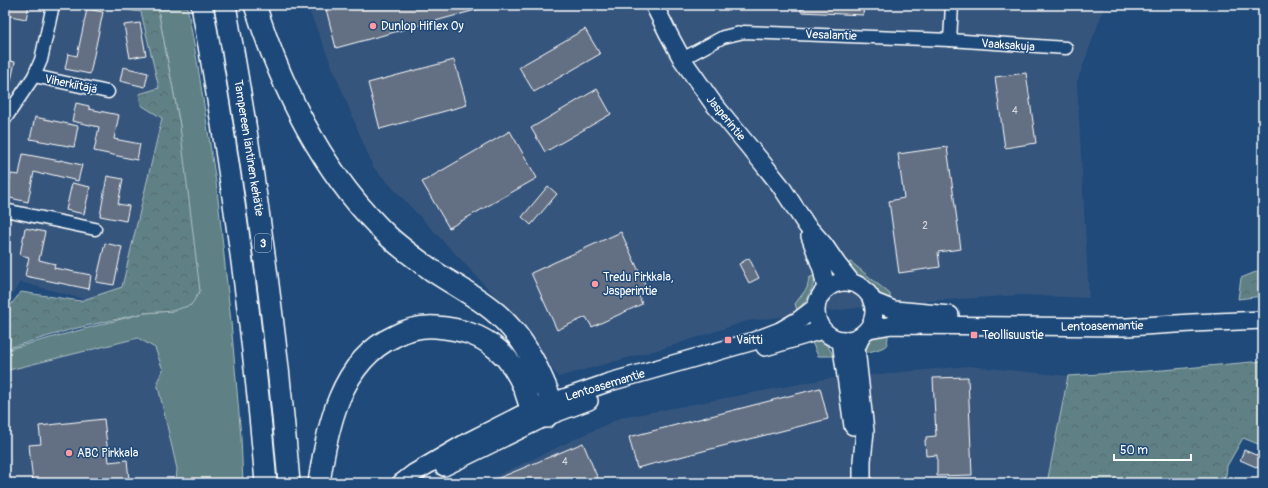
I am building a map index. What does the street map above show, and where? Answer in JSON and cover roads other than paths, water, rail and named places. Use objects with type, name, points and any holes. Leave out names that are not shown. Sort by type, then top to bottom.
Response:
[{"type":"highway","name":"Tampereen läntinen kehätie","points":[[202,5],[220,106],[238,234],[261,425],[266,483]]},
{"type":"highway","name":"Tampereen läntinen kehätie","points":[[225,5],[242,102],[262,238],[284,416],[289,483]]},
{"type":"highway","points":[[255,5],[267,44],[292,100],[318,150],[371,219],[389,237],[433,271],[498,314],[512,328],[528,352],[542,378],[544,409]]},
{"type":"highway","points":[[319,483],[332,422],[348,380],[358,364],[367,354],[379,345],[404,332],[419,328],[447,328],[473,334],[486,341],[498,350],[507,360],[522,384],[544,409]]},
{"type":"highway","points":[[257,483],[261,425]]},
{"type":"main road","name":"Jasperintie","points":[[654,5],[682,59],[713,103],[780,185],[807,226],[824,245],[852,283]]},
{"type":"main road","name":"Jasperintie","points":[[807,226],[822,269],[826,289]]},
{"type":"main road","points":[[862,483],[862,461],[865,431],[856,348],[866,332],[873,320],[874,311],[870,296],[862,288],[852,283],[842,282],[834,284],[826,289],[818,300],[816,307],[818,323],[822,330],[827,335],[841,341],[856,339],[866,332]]},
{"type":"main road","name":"Lentoasemantie","points":[[872,301],[894,310],[938,314],[994,317],[1127,318],[1192,323]]},
{"type":"main road","name":"Lentoasemantie","points":[[401,483],[414,473],[467,442],[544,409],[610,382],[780,331],[799,320],[816,307]]},
{"type":"main road","name":"Lentoasemantie","points":[[866,332],[892,325],[1127,327],[1263,320]]},
{"type":"main road","name":"Lentoasemantie","points":[[414,483],[492,443],[544,409],[614,391],[822,330]]},
{"type":"main road","points":[[841,341],[854,432],[862,461]]},
{"type":"street","points":[[5,119],[34,76],[41,60],[53,5]]},
{"type":"street","points":[[950,40],[952,5]]},
{"type":"street","name":"Vesalantie","points":[[682,59],[723,37],[744,32],[950,40]]},
{"type":"street","name":"Vaaksakuja","points":[[950,40],[1066,48]]},
{"type":"street","name":"Viherkiitäjä","points":[[34,76],[108,92]]},
{"type":"street","points":[[5,210],[95,229]]},
{"type":"place","name":"Dunlop Hiflex Oy","points":[[373,26]]},
{"type":"place","name":"Tredu Pirkkala, Jasperintie","points":[[595,284]]},
{"type":"place","name":"Teollisuustie","points":[[974,335]]},
{"type":"place","name":"Vaitti","points":[[728,340]]},
{"type":"place","name":"ABC Pirkkala","points":[[69,453]]}]
